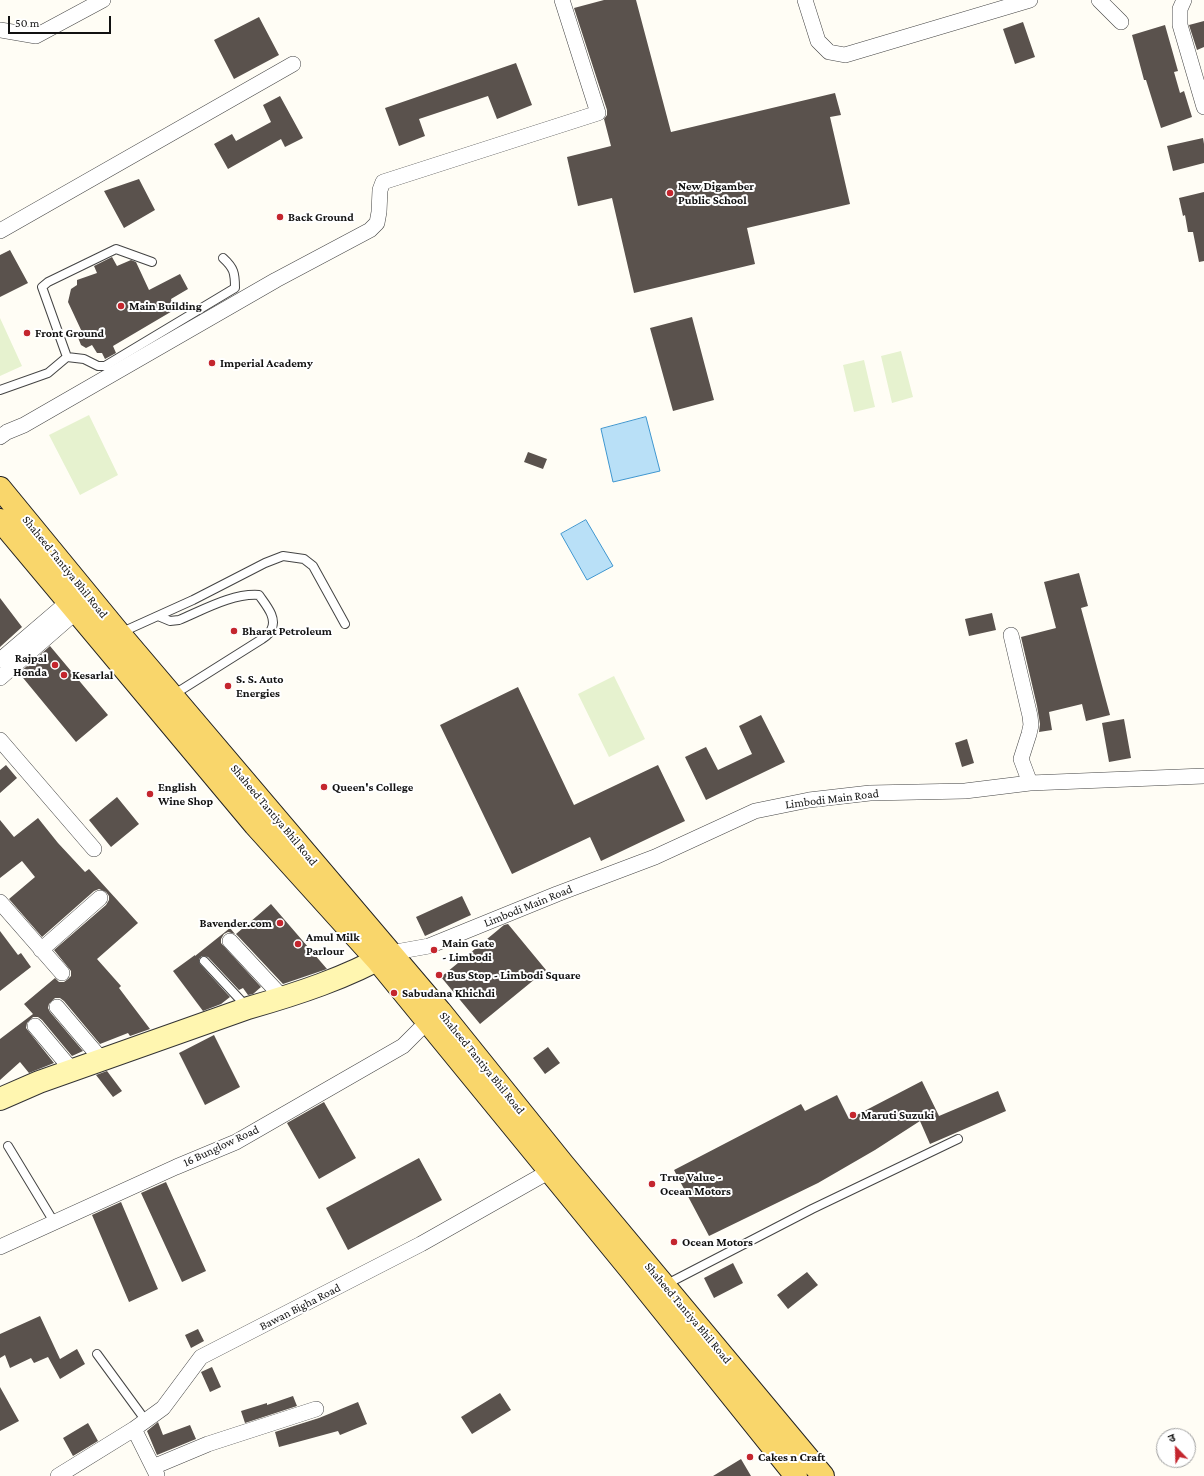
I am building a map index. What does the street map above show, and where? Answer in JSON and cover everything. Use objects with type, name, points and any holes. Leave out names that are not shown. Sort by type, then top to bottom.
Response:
[{"type":"main road","name":"Shaheed Tantiya Bhil Road","points":[[0,488],[255,825],[384,957],[440,1010],[556,1167],[796,1476]]},
{"type":"main road","name":"Shaheed Tantiya Bhil Road","points":[[0,520],[73,606],[106,627],[173,695],[384,957],[427,1022],[556,1167],[665,1286],[823,1476]]},
{"type":"street","points":[[0,30],[36,36],[103,0]]},
{"type":"street","points":[[0,437],[7,432],[24,425],[276,280],[370,230],[377,223],[380,190],[383,182],[598,113],[562,0]]},
{"type":"street","points":[[805,0],[818,41],[829,52],[845,55],[1030,0]]},
{"type":"street","points":[[1099,0],[1121,22]]},
{"type":"street","points":[[1184,0],[1180,9],[1180,25],[1204,107]]},
{"type":"street","points":[[0,231],[293,64]]},
{"type":"street","points":[[0,660],[73,606]]},
{"type":"street","points":[[0,678],[73,606]]},
{"type":"street","points":[[1011,636],[1030,716],[1031,725],[1021,759],[1030,783]]},
{"type":"street","points":[[0,740],[94,849]]},
{"type":"street","name":"Limbodi Main Road","points":[[384,957],[429,946],[557,894],[655,857],[755,811],[808,800],[870,793],[965,791],[1030,783],[1204,776]]},
{"type":"street","points":[[41,950],[100,898]]},
{"type":"street","points":[[0,902],[62,974]]},
{"type":"street","points":[[230,941],[283,998]]},
{"type":"street","points":[[0,1099],[72,1070],[349,974],[384,957]]},
{"type":"street","points":[[57,1007],[102,1060]]},
{"type":"street","name":"16 Bunglow Road","points":[[0,1247],[176,1167],[236,1142],[403,1046],[427,1022]]},
{"type":"street","points":[[35,1026],[72,1070]]},
{"type":"street","name":"Bawan Bigha Road","points":[[58,1476],[140,1425],[163,1408],[201,1357],[421,1244],[556,1167]]},
{"type":"street","points":[[140,1425],[156,1471],[208,1444],[316,1409]]},
{"type":"lane","points":[[67,357],[42,287],[48,282],[116,249],[152,262]]},
{"type":"lane","points":[[0,390],[48,373],[67,357],[84,359],[98,366],[105,366],[235,288],[235,275],[230,264],[223,258]]},
{"type":"lane","points":[[106,627],[158,616],[282,556],[304,559],[313,566],[345,624]]},
{"type":"lane","points":[[158,616],[170,621],[179,620],[236,597],[247,594],[259,594],[271,615],[273,623],[271,631],[262,639],[173,695]]},
{"type":"lane","points":[[204,961],[248,1008]]},
{"type":"lane","points":[[665,1286],[812,1209],[958,1139]]},
{"type":"lane","points":[[8,1146],[54,1222]]},
{"type":"lane","points":[[97,1354],[140,1425]]},
{"type":"green space","points":[[0,318],[22,366],[0,376]]},
{"type":"green space","points":[[901,351],[913,397],[892,403],[881,356]]},
{"type":"green space","points":[[864,360],[875,407],[854,412],[843,365]]},
{"type":"green space","points":[[89,415],[118,475],[80,495],[49,435]]},
{"type":"green space","points":[[614,676],[645,739],[609,757],[578,694]]},
{"type":"water","points":[[646,417],[660,471],[613,482],[601,429]]},
{"type":"water","points":[[586,520],[613,566],[587,580],[561,534]]},
{"type":"building","points":[[604,0],[636,0],[671,132],[835,93],[841,115],[830,117],[850,204],[747,228],[755,264],[634,293],[612,198],[578,206],[567,157],[611,146],[604,119],[607,115],[607,110],[574,8]]},
{"type":"building","points":[[259,17],[279,55],[234,79],[214,40]]},
{"type":"building","points":[[1204,21],[1204,47],[1197,50],[1189,25]]},
{"type":"building","points":[[1023,22],[1035,57],[1015,64],[1003,29]]},
{"type":"building","points":[[1165,25],[1178,71],[1174,72],[1180,93],[1184,91],[1192,117],[1161,128],[1146,80],[1144,80],[1132,35]]},
{"type":"building","points":[[516,63],[532,105],[497,119],[488,96],[419,119],[425,136],[399,146],[385,108]]},
{"type":"building","points":[[280,96],[303,138],[285,147],[281,139],[228,169],[214,144],[232,134],[236,141],[271,122],[263,105]]},
{"type":"building","points":[[1203,138],[1204,163],[1173,171],[1167,146]]},
{"type":"building","points":[[139,179],[155,210],[124,228],[104,191]]},
{"type":"building","points":[[1204,192],[1204,261],[1199,262],[1193,232],[1188,232],[1185,215],[1183,216],[1179,198]]},
{"type":"building","points":[[10,250],[28,283],[0,297],[0,255]]},
{"type":"building","name":"Main Building","points":[[112,257],[117,266],[131,260],[136,262],[149,290],[180,274],[188,289],[171,299],[174,310],[113,346],[116,353],[105,359],[102,353],[97,353],[92,345],[86,348],[81,345],[77,335],[82,332],[68,302],[71,289],[77,285],[77,280],[97,273],[94,266]]},
{"type":"building","points":[[692,317],[714,400],[673,411],[650,328]]},
{"type":"building","points":[[528,452],[547,459],[543,469],[524,462]]},
{"type":"building","points":[[1079,573],[1088,606],[1081,608],[1110,715],[1086,721],[1082,704],[1049,712],[1052,730],[1039,732],[1040,724],[1037,706],[1021,637],[1056,628],[1044,582]]},
{"type":"building","points":[[0,598],[22,627],[0,647]]},
{"type":"building","points":[[992,613],[996,630],[969,636],[965,619]]},
{"type":"building","points":[[50,646],[108,715],[76,742],[19,673]]},
{"type":"building","points":[[518,687],[574,805],[658,765],[685,821],[601,861],[590,837],[512,874],[440,725]]},
{"type":"building","points":[[761,715],[785,762],[706,800],[685,757],[706,747],[718,770],[752,754],[739,726]]},
{"type":"building","points":[[1124,719],[1131,758],[1109,762],[1102,723]]},
{"type":"building","points":[[967,739],[974,763],[962,767],[955,743]]},
{"type":"building","points":[[6,765],[17,778],[0,793],[0,770]]},
{"type":"building","points":[[117,797],[139,824],[111,847],[89,820]]},
{"type":"building","points":[[38,818],[58,843],[85,872],[89,869],[138,923],[97,959],[121,986],[119,988],[150,1029],[130,1036],[128,1033],[100,1044],[64,1001],[60,998],[55,998],[49,1004],[48,1008],[50,1012],[83,1051],[72,1056],[42,1020],[38,1017],[33,1017],[27,1023],[26,1028],[54,1063],[29,1073],[20,1062],[0,1080],[0,1039],[33,1014],[24,1004],[55,978],[59,982],[64,982],[71,976],[71,971],[54,950],[106,905],[109,900],[109,896],[106,892],[99,889],[94,891],[42,937],[9,899],[35,877],[22,861],[0,878],[0,820],[14,837]]},
{"type":"building","points":[[462,896],[471,915],[425,936],[416,917]]},
{"type":"building","points":[[271,904],[327,969],[283,984],[236,934]]},
{"type":"building","points":[[508,924],[546,970],[480,1024],[441,977],[504,925]]},
{"type":"building","points":[[230,928],[235,934],[228,932],[224,934],[221,939],[221,943],[261,987],[253,994],[248,995],[243,988],[239,990],[208,957],[202,956],[199,959],[200,964],[230,997],[221,1004],[203,1011],[173,971],[195,956]]},
{"type":"building","points":[[0,931],[18,955],[21,953],[31,967],[0,991]]},
{"type":"building","points":[[214,1035],[240,1087],[205,1105],[179,1053]]},
{"type":"building","points":[[548,1047],[560,1063],[545,1074],[533,1058]]},
{"type":"building","points":[[107,1071],[122,1091],[113,1097],[96,1075]]},
{"type":"building","points":[[922,1081],[939,1116],[998,1091],[1006,1111],[930,1144],[920,1121],[875,1150],[818,1183],[709,1236],[674,1170],[801,1104],[805,1111],[837,1095],[849,1119]]},
{"type":"building","points":[[324,1102],[356,1158],[319,1179],[287,1123]]},
{"type":"building","points":[[419,1158],[442,1200],[348,1250],[326,1208]]},
{"type":"building","points":[[166,1182],[206,1271],[182,1282],[141,1193]]},
{"type":"building","points":[[121,1202],[158,1289],[129,1302],[92,1215]]},
{"type":"building","points":[[733,1263],[743,1283],[714,1298],[704,1278]]},
{"type":"building","points":[[807,1272],[818,1285],[788,1309],[777,1295]]},
{"type":"building","points":[[40,1316],[60,1359],[77,1349],[85,1364],[60,1379],[48,1357],[34,1363],[31,1358],[10,1368],[5,1355],[0,1358],[0,1334]]},
{"type":"building","points":[[198,1329],[204,1341],[191,1348],[185,1335]]},
{"type":"building","points":[[212,1367],[221,1387],[210,1392],[201,1372]]},
{"type":"building","points":[[0,1387],[19,1421],[0,1431]]},
{"type":"building","points":[[500,1393],[511,1410],[472,1434],[461,1417]]},
{"type":"building","points":[[293,1396],[297,1406],[245,1423],[241,1411],[267,1403],[267,1405]]},
{"type":"building","points":[[358,1402],[367,1424],[340,1435],[338,1431],[279,1447],[275,1432],[319,1418]]},
{"type":"building","points":[[158,1422],[163,1435],[190,1425],[196,1439],[157,1455],[147,1431]]},
{"type":"building","points":[[88,1423],[98,1441],[73,1456],[63,1438]]},
{"type":"building","points":[[741,1459],[751,1476],[713,1476]]},
{"type":"place","name":"New Digamber Public School","points":[[670,193]]},
{"type":"place","name":"Back Ground","points":[[280,217]]},
{"type":"place","name":"Main Building","points":[[121,306]]},
{"type":"place","name":"Front Ground","points":[[27,333]]},
{"type":"place","name":"Imperial Academy","points":[[212,363]]},
{"type":"place","name":"Bharat Petroleum","points":[[234,631]]},
{"type":"place","name":"Rajpal Honda","points":[[55,665]]},
{"type":"place","name":"Kesarlal","points":[[64,675]]},
{"type":"place","name":"S. S. Auto Energies","points":[[228,686]]},
{"type":"place","name":"Queen's College","points":[[324,787]]},
{"type":"place","name":"English Wine Shop","points":[[150,794]]},
{"type":"place","name":"Bavender.com","points":[[280,923]]},
{"type":"place","name":"Amul Milk Parlour","points":[[298,944]]},
{"type":"place","name":"Main Gate - Limbodi","points":[[434,950]]},
{"type":"place","name":"Bus Stop - Limbodi Square","points":[[439,975]]},
{"type":"place","name":"Sabudana Khichdi","points":[[394,993]]},
{"type":"place","name":"Maruti Suzuki","points":[[853,1115]]},
{"type":"place","name":"True Value - Ocean Motors","points":[[652,1184]]},
{"type":"place","name":"Ocean Motors","points":[[674,1242]]},
{"type":"place","name":"Cakes n Craft","points":[[750,1457]]}]
